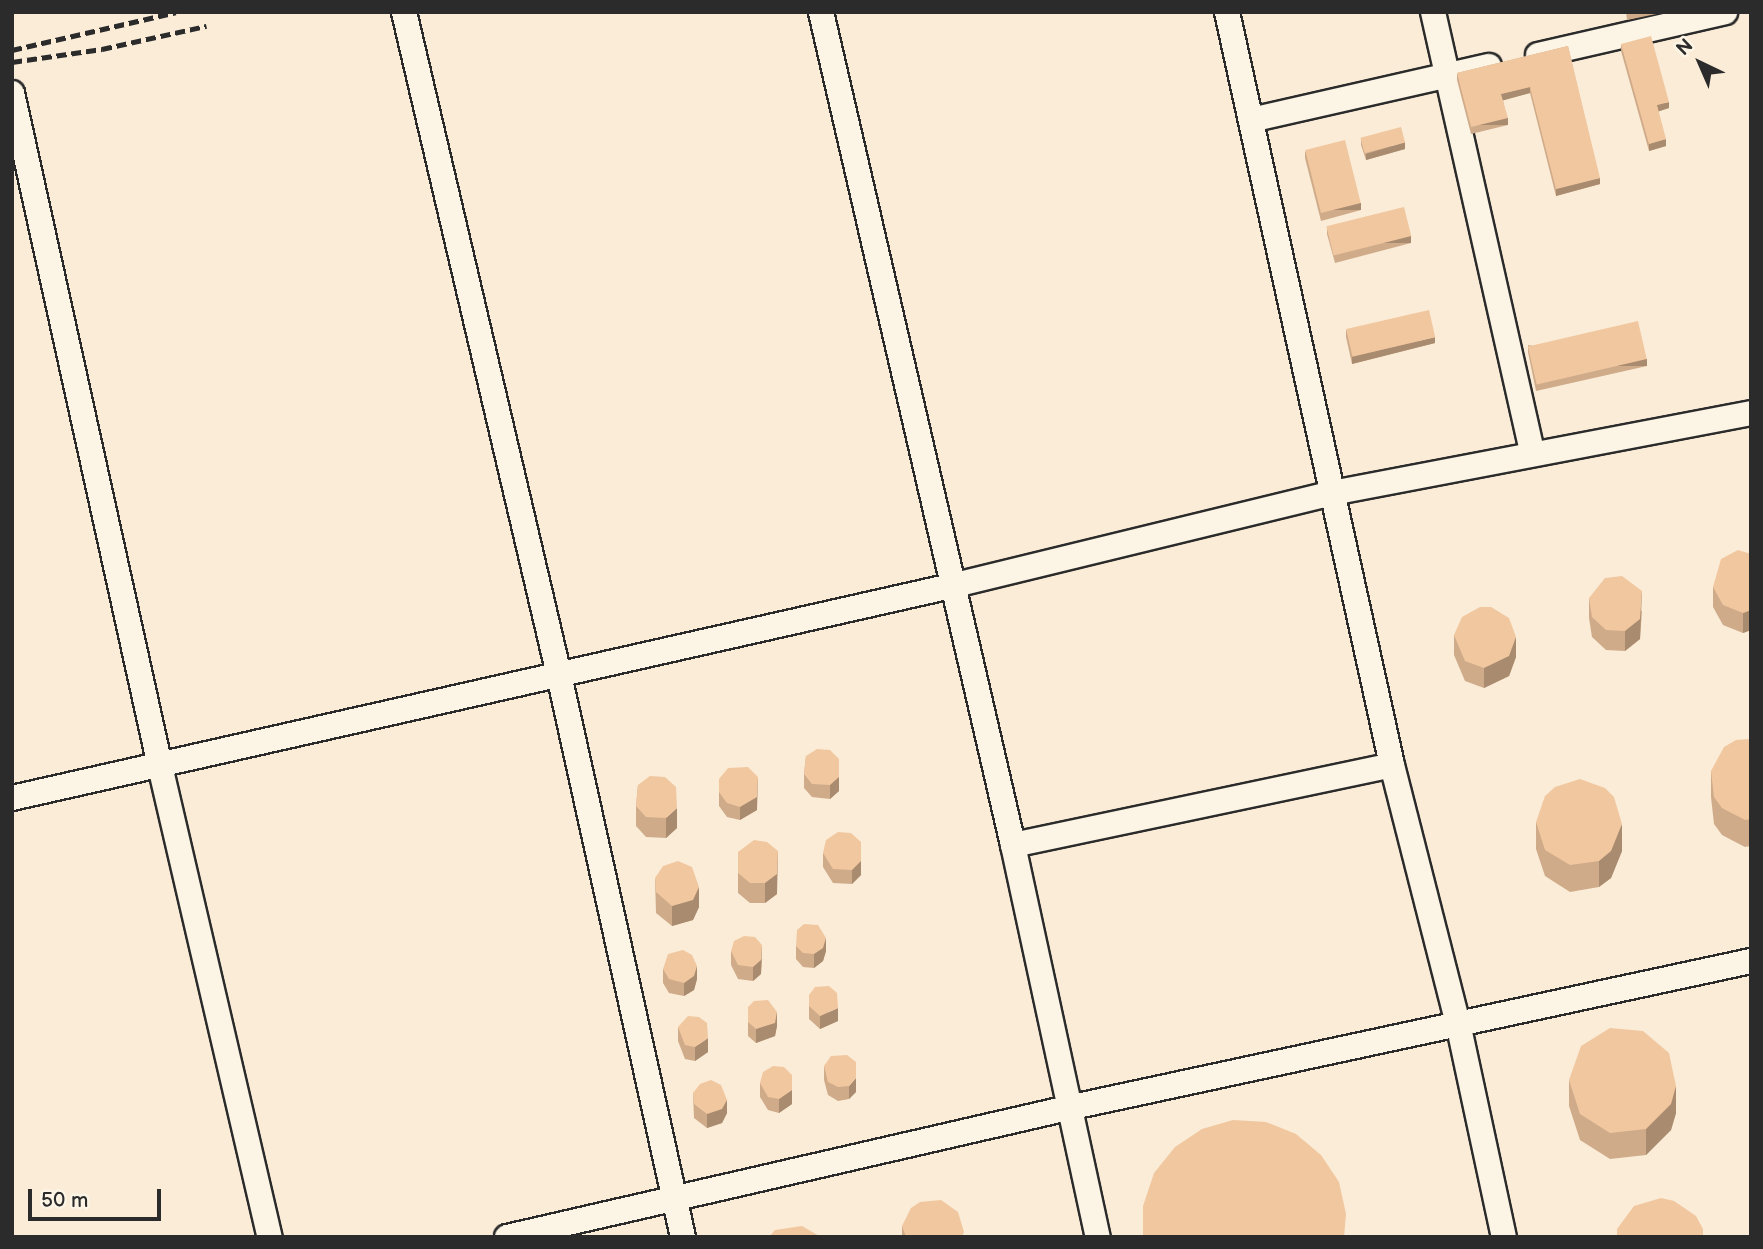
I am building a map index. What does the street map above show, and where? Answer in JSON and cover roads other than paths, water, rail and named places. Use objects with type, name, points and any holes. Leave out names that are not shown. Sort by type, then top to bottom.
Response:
[{"type":"lane","points":[[404,12],[559,675],[683,1237]]},
{"type":"lane","points":[[821,12],[951,586],[1013,845],[1098,1237]]},
{"type":"lane","points":[[1227,12],[1392,765],[1458,1023],[1504,1237]]},
{"type":"lane","points":[[1433,12],[1532,454]]},
{"type":"lane","points":[[1251,120],[1725,12]]},
{"type":"lane","points":[[12,93],[160,766],[270,1237]]},
{"type":"lane","points":[[12,798],[951,586],[1332,493],[1751,413]]},
{"type":"lane","points":[[1013,845],[1392,765]]},
{"type":"lane","points":[[507,1237],[1068,1108],[1751,961]]},
{"type":"railway","points":[[12,50],[176,12]]},
{"type":"railway","points":[[12,62],[102,49],[206,26]]}]
